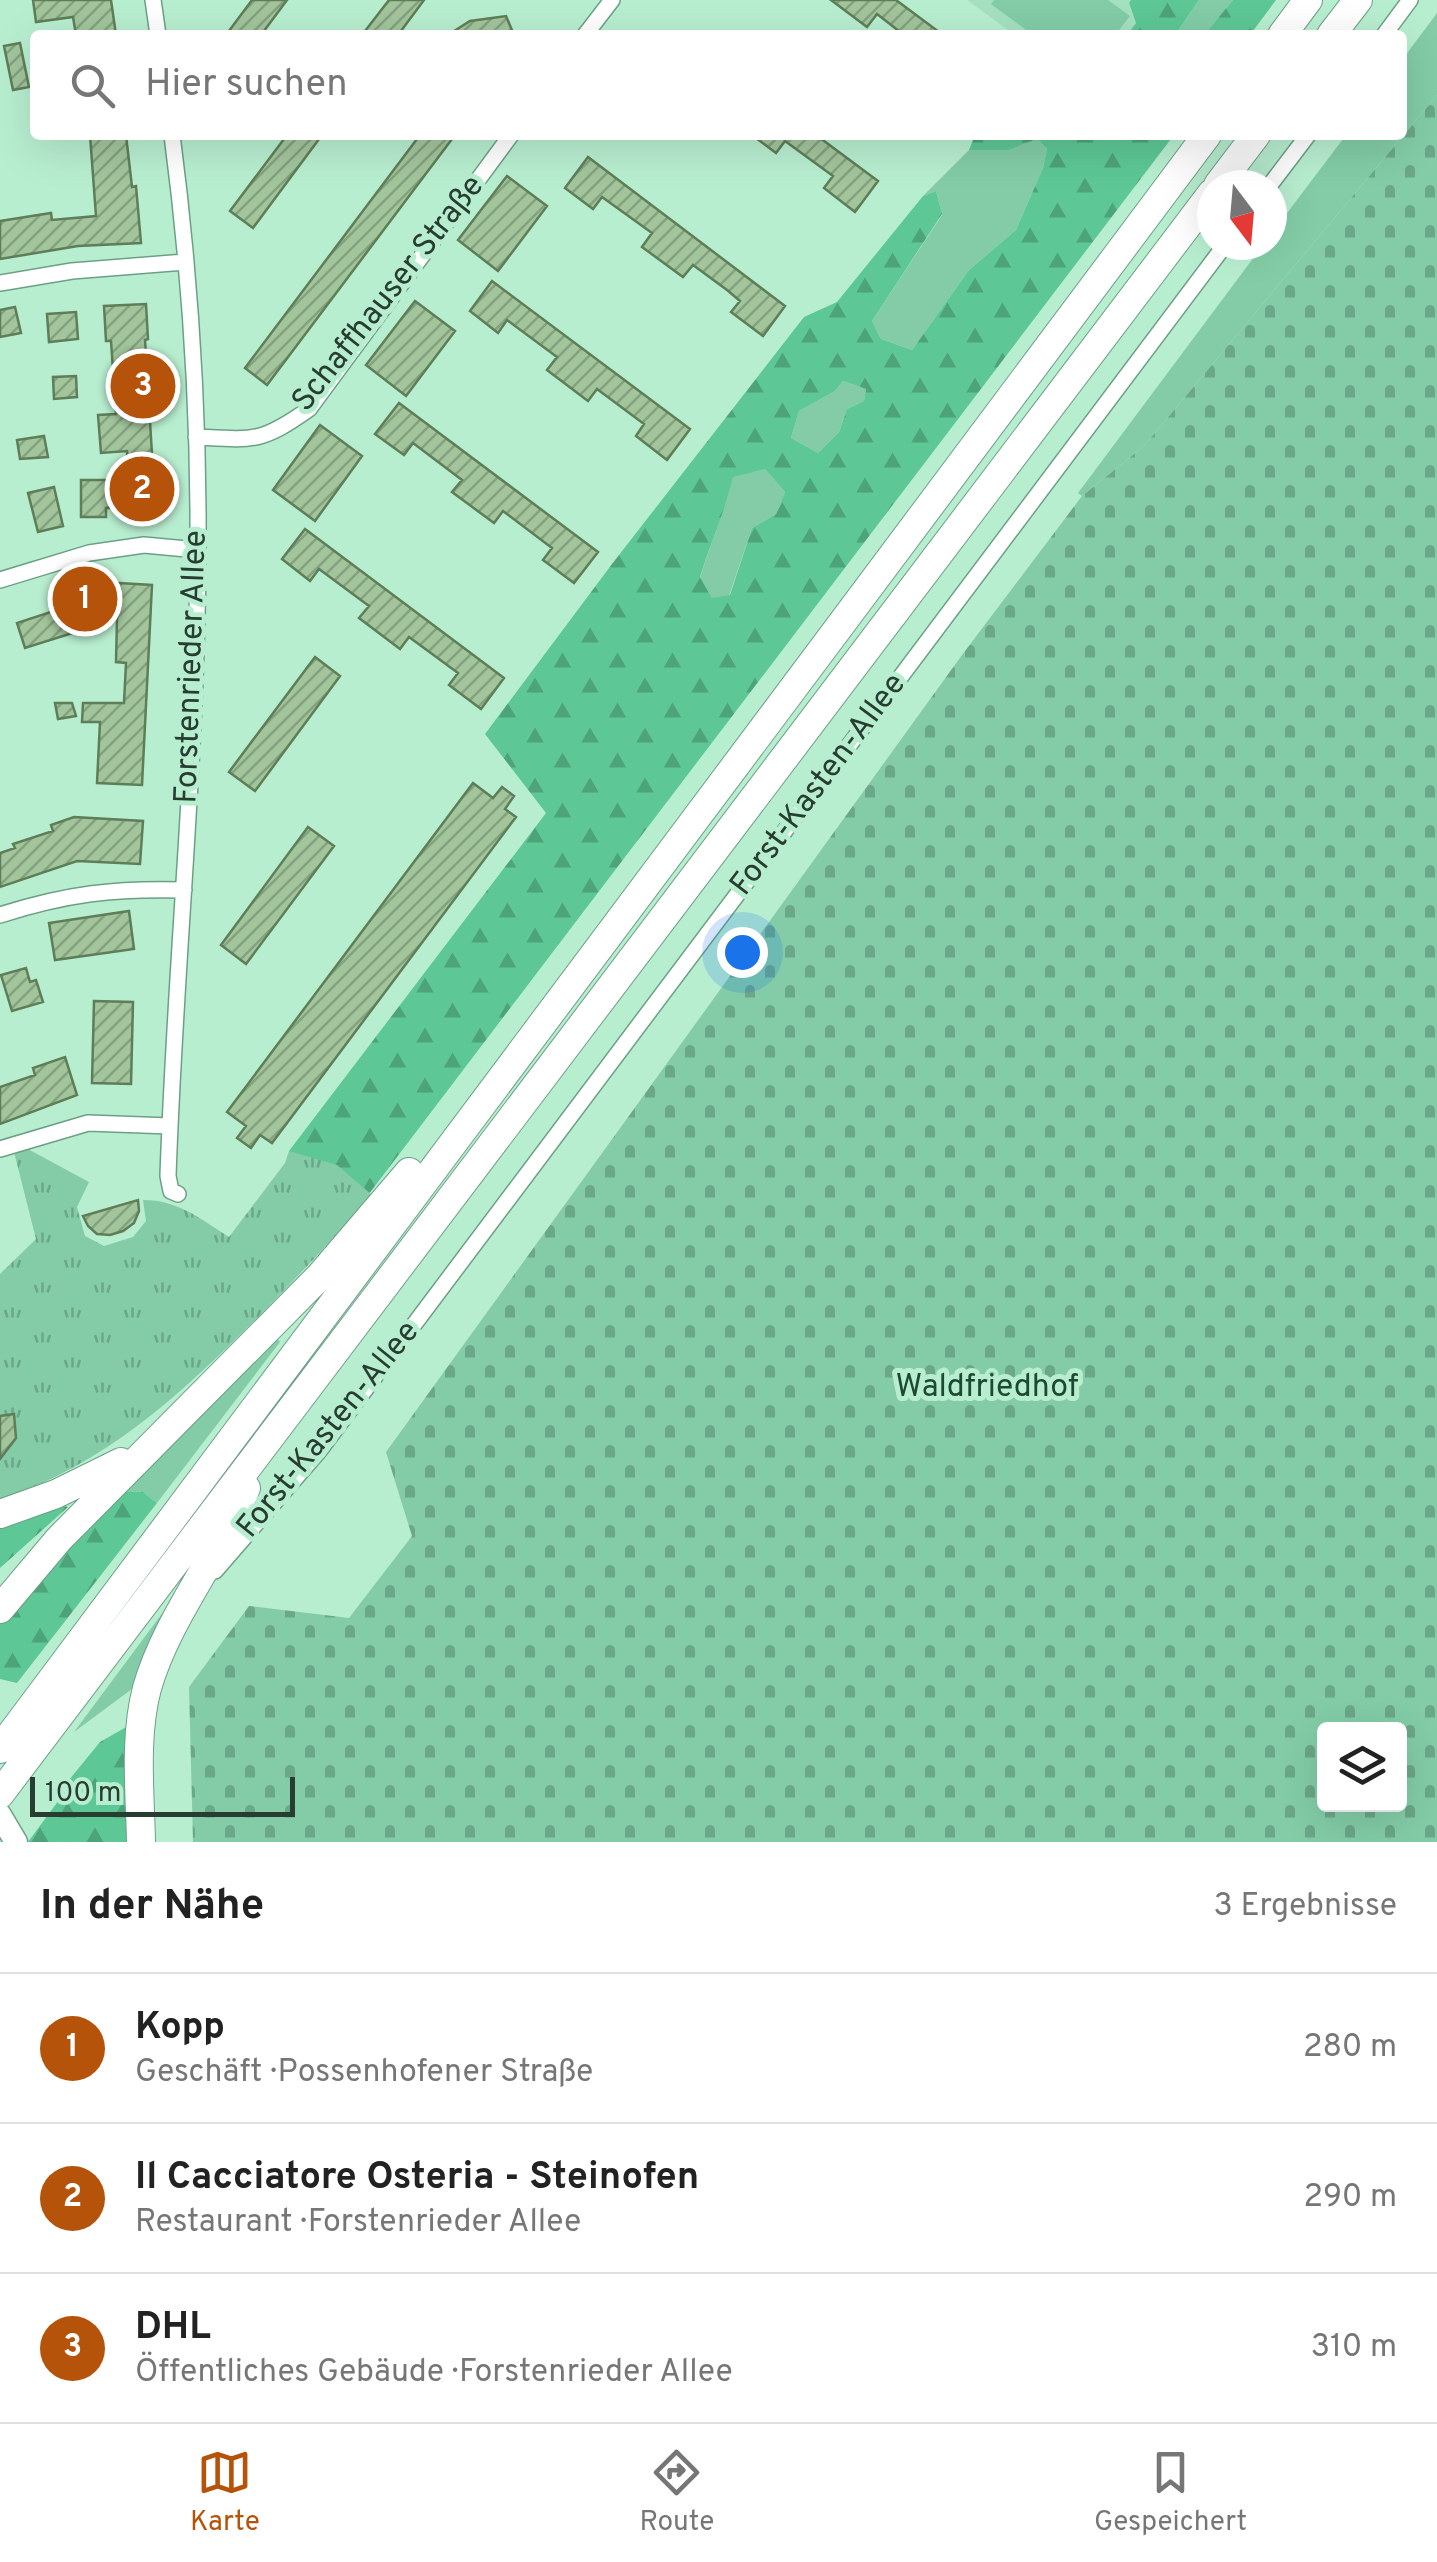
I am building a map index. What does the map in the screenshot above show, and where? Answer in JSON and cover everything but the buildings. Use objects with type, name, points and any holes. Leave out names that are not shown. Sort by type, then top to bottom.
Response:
[{"type":"highway","points":[[1286,30],[1308,0]]},
{"type":"highway","points":[[1335,30],[1358,0]]},
{"type":"highway","points":[[0,1794],[36,1724],[479,1106],[1203,140]]},
{"type":"highway","points":[[1229,170],[1252,140]]},
{"type":"highway","points":[[0,1749],[36,1724],[262,1444],[1197,213]]},
{"type":"highway","points":[[0,1609],[58,1539],[320,1276],[434,1143],[479,1106]]},
{"type":"highway","points":[[0,1514],[56,1494],[113,1467],[152,1442]]},
{"type":"highway","points":[[141,1842],[139,1755],[147,1690],[185,1604],[242,1499],[262,1444]]},
{"type":"main road","points":[[0,1815],[16,1842]]},
{"type":"street","points":[[153,0],[157,30]]},
{"type":"street","points":[[589,30],[612,0]]},
{"type":"street","points":[[1388,30],[1410,0]]},
{"type":"street","name":"Forstenrieder Allee","points":[[173,140],[186,262],[198,550],[168,1184],[178,1194]]},
{"type":"street","name":"Schaffhauser Straße","points":[[196,437],[258,439],[276,433],[309,409],[507,140]]},
{"type":"street","points":[[1281,170],[1304,140]]},
{"type":"street","name":"Forst-Kasten-Allee","points":[[185,1604],[320,1451],[1214,260]]},
{"type":"street","points":[[0,284],[72,271],[186,262]]},
{"type":"street","points":[[0,580],[90,553],[144,545],[198,550]]},
{"type":"street","points":[[0,914],[78,893],[125,888],[184,890]]},
{"type":"street","points":[[0,1149],[88,1123],[170,1126]]},
{"type":"shaded area","points":[[967,0],[1131,0],[1136,23],[1131,30],[1008,30]]},
{"type":"green space","points":[[994,0],[1108,0],[1130,16],[1119,30],[1026,30],[991,4]]},
{"type":"green space","points":[[1199,0],[1233,0],[1208,30],[1178,30]]},
{"type":"green space","points":[[1199,0],[1178,30],[1131,30],[1136,23],[1129,3]]},
{"type":"green space","points":[[1233,0],[1276,0],[1254,30],[1208,30]]},
{"type":"green space","points":[[1437,13],[1437,95],[1407,131],[1407,53]]},
{"type":"green space","name":"Waldfriedhof","points":[[1437,95],[1437,1842],[193,1842],[189,1687],[249,1606],[349,1618],[412,1536],[386,1452],[962,655],[1082,496],[1144,446],[1399,140],[1407,140],[1407,131]]},
{"type":"green space","points":[[973,140],[1034,140],[1009,150],[969,150]]},
{"type":"green space","points":[[1034,140],[1047,149],[1043,168],[1016,230],[969,270],[912,350],[881,339],[872,321],[942,215],[936,191],[923,196],[969,150],[1009,150]]},
{"type":"green space","points":[[1038,140],[1170,140],[343,1228],[289,1151],[546,813],[485,734],[804,317],[837,302],[923,196],[936,191],[942,214],[872,321],[881,339],[912,350],[969,270],[1016,230],[1043,168],[1047,149]],"holes":[[[843,381],[866,389],[864,401],[847,409],[839,432],[818,453],[791,438],[799,411],[835,391]],[[765,469],[785,492],[776,514],[752,528],[730,595],[712,598],[700,577],[733,477]]]},
{"type":"green space","points":[[1342,140],[1399,140],[1144,446],[1082,496],[1078,493],[1252,260],[1287,260],[1287,213]]},
{"type":"green space","points":[[843,381],[866,389],[864,401],[847,409],[839,432],[818,453],[791,438],[799,411],[835,391]]},
{"type":"green space","points":[[765,469],[785,492],[776,514],[752,528],[729,596],[712,599],[700,578],[733,476]]},
{"type":"green space","points":[[26,1148],[89,1182],[77,1207],[85,1236],[104,1246],[133,1237],[146,1221],[143,1200],[178,1207],[229,1237],[285,1163],[289,1151],[337,1165],[371,1194],[258,1317],[170,1400],[108,1447],[74,1467],[0,1500],[0,1274],[36,1239],[14,1152]]},
{"type":"green space","points":[[276,1337],[280,1342],[157,1503],[143,1492],[119,1491]]},
{"type":"green space","points":[[119,1491],[143,1492],[157,1503],[17,1683],[0,1679],[0,1608]]},
{"type":"green space","points":[[59,1504],[68,1507],[0,1568],[0,1522]]},
{"type":"green space","points":[[164,1611],[168,1614],[132,1689],[74,1732]]},
{"type":"green space","points":[[128,1726],[127,1842],[28,1842],[100,1742]]},
{"type":"place","name":"DHL","points":[[143,386]]},
{"type":"place","name":"Il Cacciatore Osteria - Steinofen","points":[[142,489]]},
{"type":"place","name":"Kopp","points":[[85,599]]}]
